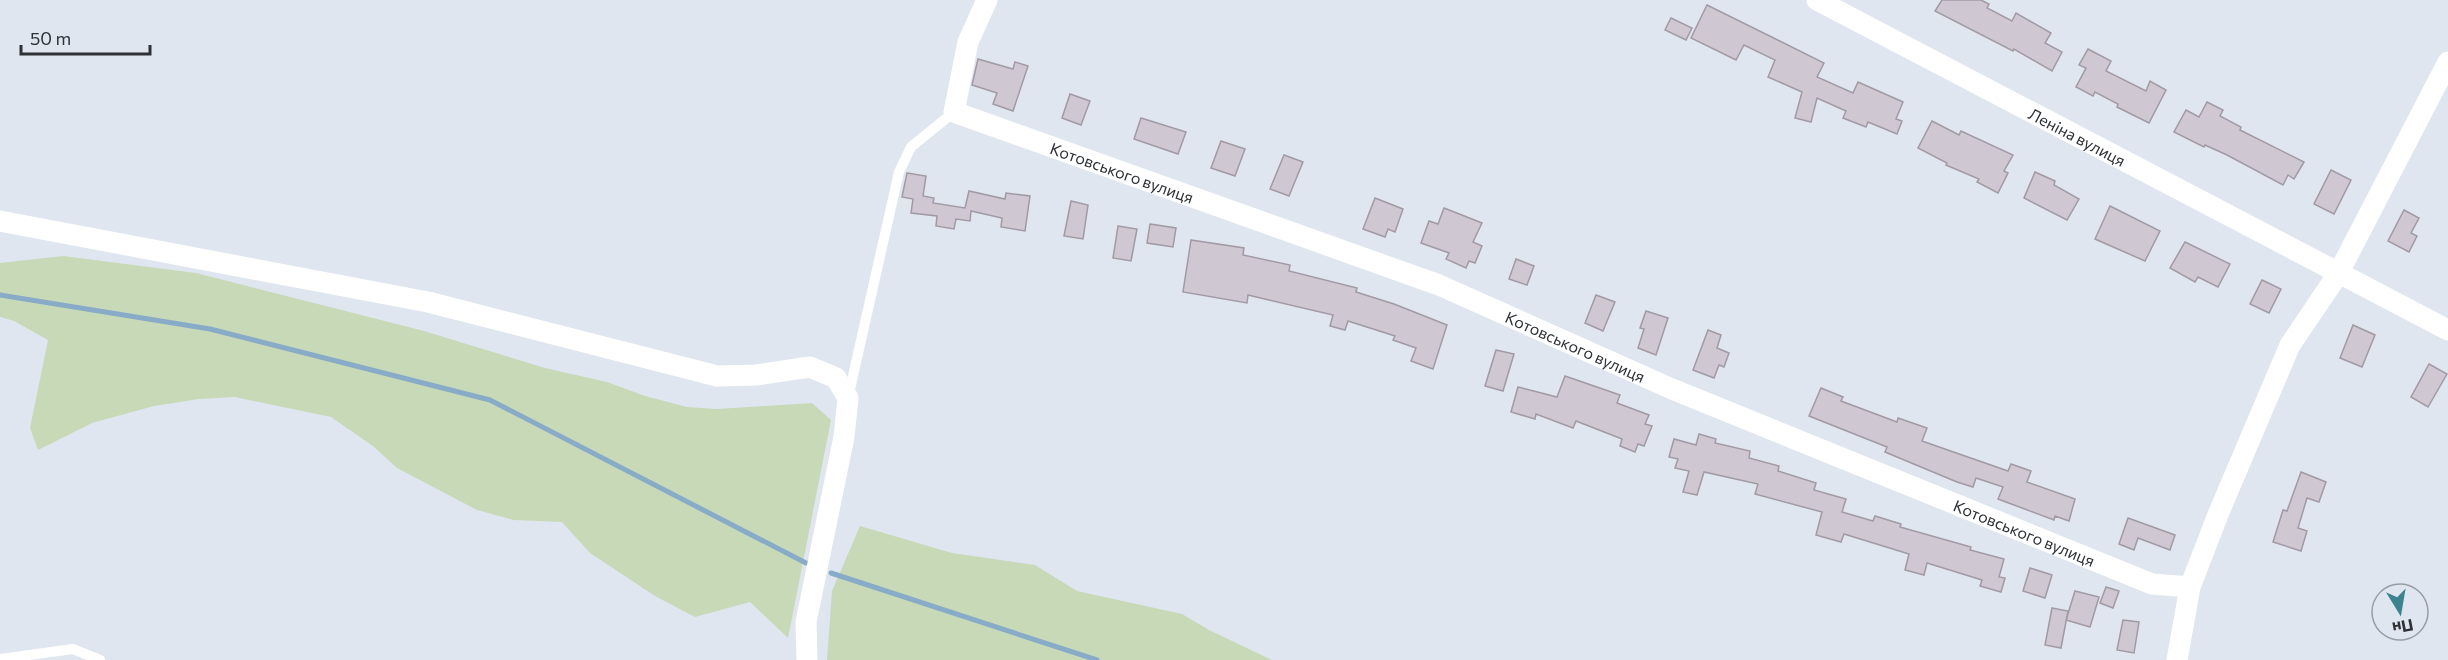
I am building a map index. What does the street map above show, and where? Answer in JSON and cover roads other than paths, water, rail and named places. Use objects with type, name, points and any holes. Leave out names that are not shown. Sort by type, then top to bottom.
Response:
[{"type":"street","points":[[954,112],[968,42],[987,0]]},
{"type":"street","name":"Леніна вулиця","points":[[1817,0],[2448,330]]},
{"type":"street","points":[[2177,660],[2190,587],[2219,512],[2290,345],[2338,274],[2448,62]]},
{"type":"street","name":"Котовського вулиця","points":[[954,112],[1439,285],[1672,389],[2152,584],[2190,587]]},
{"type":"street","points":[[0,221],[428,302],[717,376],[756,375],[810,367],[836,378],[848,398],[844,437],[806,622],[807,660]]},
{"type":"lane","points":[[848,398],[899,172],[911,147],[954,112]]},
{"type":"lane","points":[[7,659],[73,649],[100,660]]},
{"type":"waterway","points":[[0,295],[210,329],[490,400],[806,563]]},
{"type":"waterway","points":[[831,573],[1097,660]]}]
